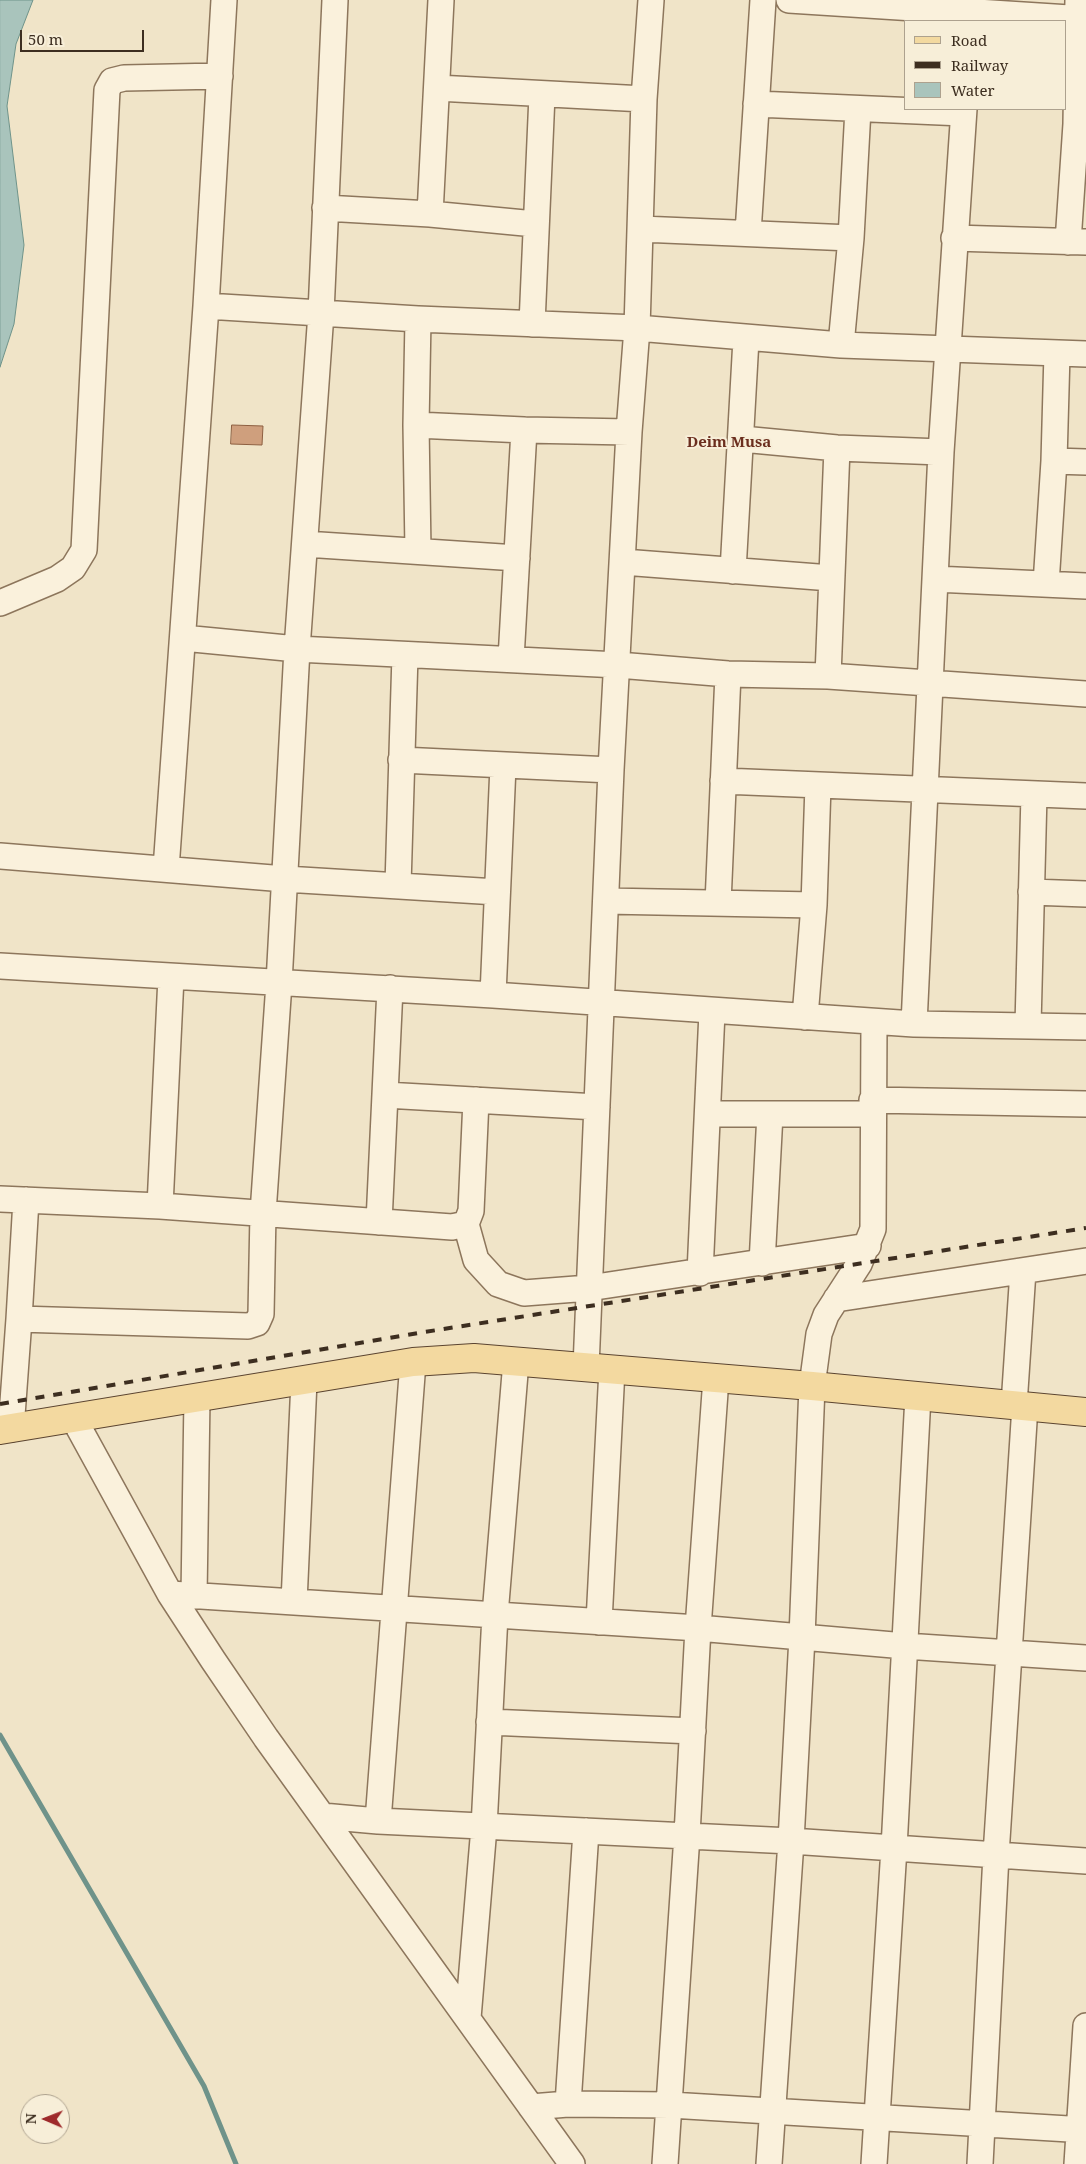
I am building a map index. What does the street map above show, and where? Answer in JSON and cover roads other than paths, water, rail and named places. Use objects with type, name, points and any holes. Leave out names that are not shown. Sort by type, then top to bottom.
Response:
[{"type":"main road","points":[[6,1430],[413,1362],[474,1358],[812,1386],[1086,1412]]},
{"type":"street","points":[[166,869],[206,306],[224,0]]},
{"type":"street","points":[[19,1319],[248,1326],[257,1323],[261,1314],[263,1213],[321,313],[336,0]]},
{"type":"street","points":[[430,214],[441,0]]},
{"type":"street","points":[[599,1622],[599,1368],[589,1288],[611,770],[629,432],[637,328],[644,99],[651,0]]},
{"type":"street","points":[[748,233],[763,0]]},
{"type":"street","points":[[789,0],[868,3],[968,11],[1081,13],[1081,124],[1077,242],[954,238]]},
{"type":"street","points":[[0,603],[57,579],[73,568],[84,550],[108,90],[112,82],[124,78],[220,76]]},
{"type":"street","points":[[437,88],[644,99]]},
{"type":"street","points":[[532,324],[542,95]]},
{"type":"street","points":[[756,104],[904,110]]},
{"type":"street","points":[[841,345],[851,238],[858,109]]},
{"type":"street","points":[[911,110],[964,111],[940,452],[914,1024]]},
{"type":"street","points":[[325,208],[430,214],[535,224]]},
{"type":"street","points":[[641,229],[851,238]]},
{"type":"street","points":[[206,306],[418,319],[637,328],[841,345],[1086,354]]},
{"type":"street","points":[[418,319],[416,425],[418,551]]},
{"type":"street","points":[[733,571],[742,439],[746,338]]},
{"type":"street","points":[[1046,584],[1054,461],[1057,353]]},
{"type":"street","points":[[416,425],[629,432]]},
{"type":"street","points":[[511,659],[524,430]]},
{"type":"street","points":[[742,439],[838,448],[940,452]]},
{"type":"street","points":[[828,676],[838,448]]},
{"type":"street","points":[[1054,461],[1086,462]]},
{"type":"street","points":[[305,544],[517,558]]},
{"type":"street","points":[[623,562],[831,578]]},
{"type":"street","points":[[935,579],[1086,586]]},
{"type":"street","points":[[183,638],[298,649],[618,665],[728,674],[828,676],[1086,694]]},
{"type":"street","points":[[398,886],[405,655]]},
{"type":"street","points":[[718,903],[728,674]]},
{"type":"street","points":[[401,760],[611,770]]},
{"type":"street","points":[[493,995],[503,766]]},
{"type":"street","points":[[723,781],[1086,796]]},
{"type":"street","points":[[805,1017],[814,905],[818,785]]},
{"type":"street","points":[[1028,1025],[1034,794]]},
{"type":"street","points":[[0,856],[285,879],[497,892]]},
{"type":"street","points":[[1030,892],[1086,894]]},
{"type":"street","points":[[606,900],[814,905]]},
{"type":"street","points":[[0,966],[390,988],[874,1022],[1086,1027]]},
{"type":"street","points":[[160,1206],[170,977]]},
{"type":"street","points":[[379,1222],[390,988]]},
{"type":"street","points":[[700,1273],[712,1012]]},
{"type":"street","points":[[769,2164],[791,1841],[802,1637],[812,1386],[819,1334],[826,1315],[859,1264],[868,1246],[872,1229],[874,1022]]},
{"type":"street","points":[[385,1095],[597,1107]]},
{"type":"street","points":[[476,1100],[471,1211],[466,1224],[476,1260],[498,1284],[524,1293],[589,1288],[700,1273],[868,1246]]},
{"type":"street","points":[[708,1114],[770,1114],[872,1107],[1086,1104]]},
{"type":"street","points":[[762,1263],[770,1114]]},
{"type":"street","points":[[0,1198],[160,1206],[452,1227],[466,1224]]},
{"type":"street","points":[[6,1430],[19,1319],[26,1200]]},
{"type":"street","points":[[836,1299],[1086,1261]]},
{"type":"street","points":[[980,2164],[1009,1651],[1023,1271]]},
{"type":"street","points":[[468,2018],[484,1826],[495,1616],[516,1361]]},
{"type":"street","points":[[378,1821],[413,1362]]},
{"type":"street","points":[[665,2164],[687,1835],[698,1628],[716,1378]]},
{"type":"street","points":[[294,1602],[304,1381]]},
{"type":"street","points":[[874,2164],[894,1848],[918,1396]]},
{"type":"street","points":[[182,1595],[197,1398]]},
{"type":"street","points":[[74,1419],[182,1595],[266,1738],[572,2164]]},
{"type":"street","points":[[182,1595],[698,1628],[905,1646],[1009,1651],[1086,1658]]},
{"type":"street","points":[[489,1722],[693,1731]]},
{"type":"street","points":[[322,1816],[378,1821],[791,1841],[1086,1861]]},
{"type":"street","points":[[568,2104],[586,1831]]},
{"type":"street","points":[[1078,2164],[1083,2130],[1086,2026]]},
{"type":"street","points":[[531,2107],[568,2104],[670,2105],[1083,2130]]},
{"type":"water","points":[[0,0],[33,0],[16,44],[7,106],[24,245],[14,324],[0,367]]},
{"type":"waterway","points":[[0,1735],[204,2086],[236,2164]]},
{"type":"railway","points":[[0,1404],[418,1333],[1086,1228]]},
{"type":"district","name":"Deim Musa","points":[[729,443]]}]
